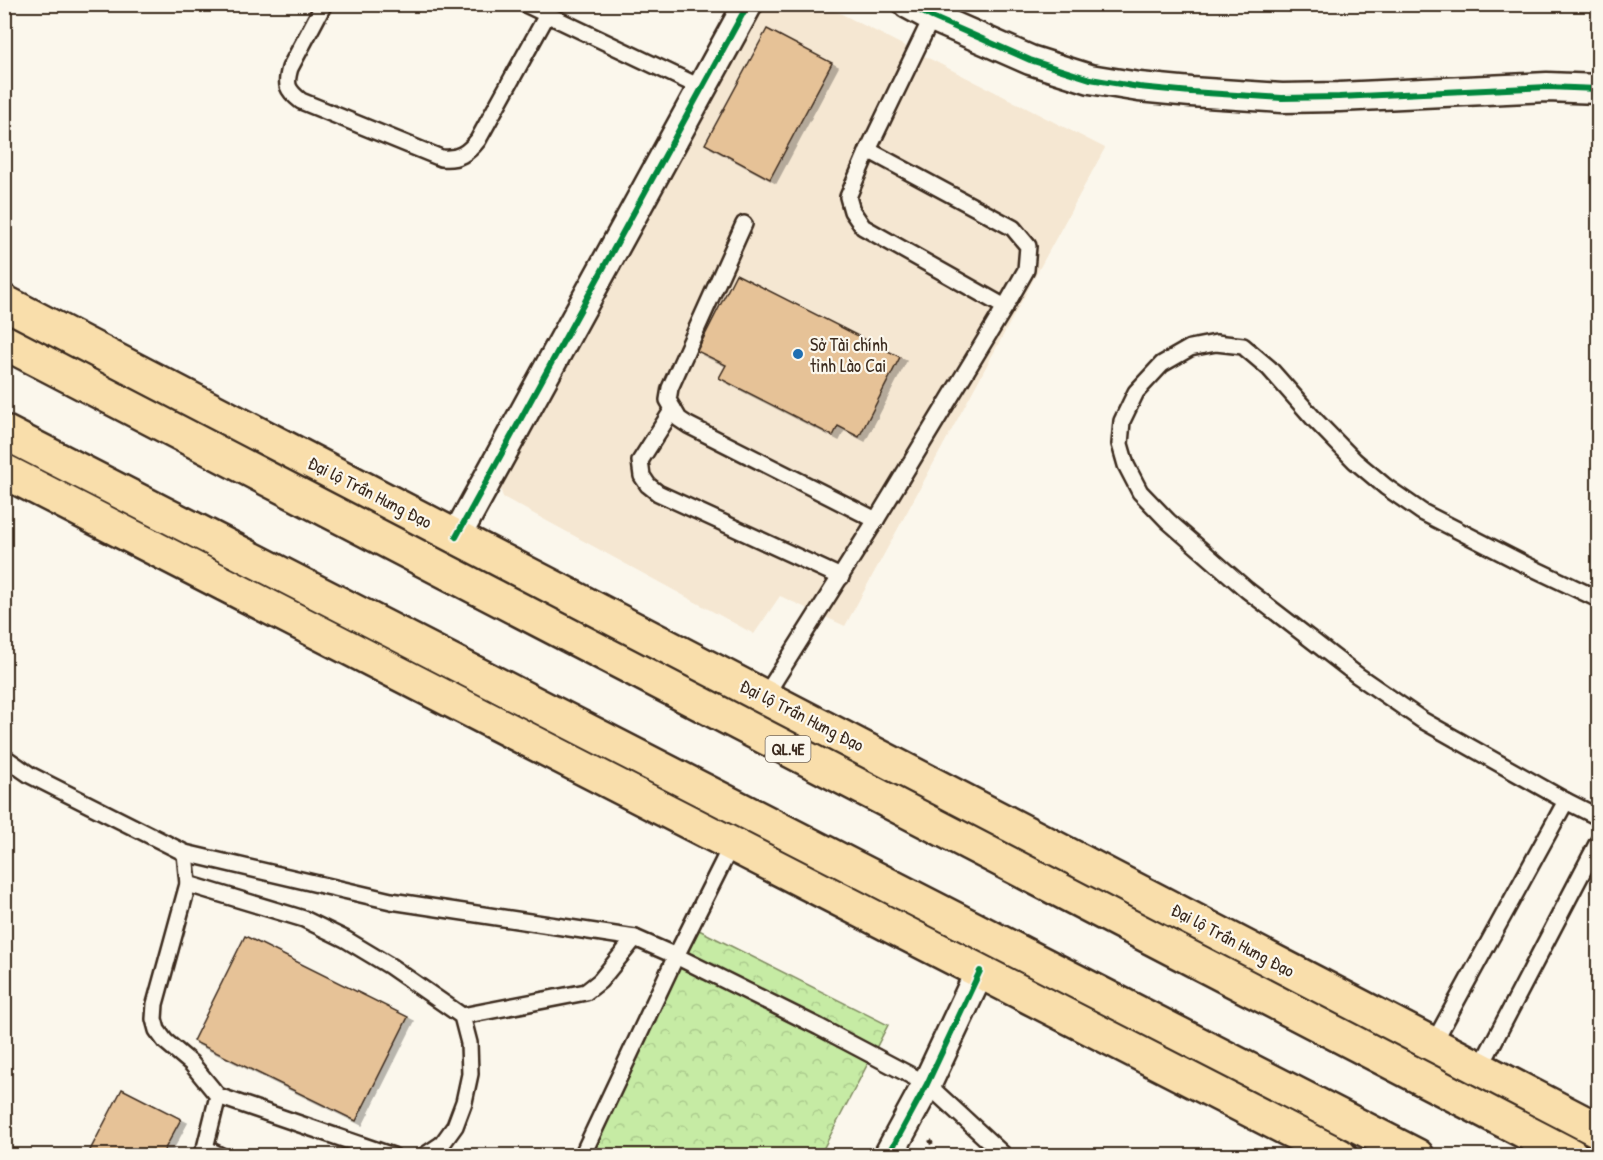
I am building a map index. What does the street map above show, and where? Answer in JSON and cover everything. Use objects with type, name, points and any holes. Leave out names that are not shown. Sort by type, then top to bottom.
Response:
[{"type":"main road","name":"Đại lộ Trần Hưng Đạo","points":[[4,302],[1599,1130]]},
{"type":"main road","name":"Đại lộ Trần Hưng Đạo","points":[[4,342],[1572,1155]]},
{"type":"main road","points":[[4,432],[1417,1155]]},
{"type":"main road","points":[[4,471],[1340,1155]]},
{"type":"street","points":[[456,537],[748,4]]},
{"type":"street","points":[[920,11],[1030,60],[1090,79],[1139,87],[1282,98],[1350,97],[1546,87],[1599,89]]},
{"type":"street","points":[[888,1155],[927,1084],[980,971]]},
{"type":"lane","points":[[324,4],[290,68],[287,77],[288,88],[292,93],[301,101],[312,106],[441,158],[449,159],[462,156],[478,140],[547,15]]},
{"type":"lane","points":[[525,4],[702,88]]},
{"type":"lane","points":[[920,11],[848,197],[852,211],[863,227],[1005,307]]},
{"type":"lane","points":[[765,696],[876,520],[1026,270],[1028,246],[1013,228],[868,150]]},
{"type":"lane","points":[[744,224],[670,388],[668,400],[672,409],[679,419],[688,425],[876,520]]},
{"type":"lane","points":[[1599,599],[1422,512],[1386,487],[1355,461],[1269,368],[1243,346],[1216,343],[1190,348],[1162,364],[1136,392],[1122,421],[1120,444],[1126,465],[1140,492],[1168,521],[1247,590],[1357,675],[1422,720],[1566,801],[1599,817]]},
{"type":"lane","points":[[672,409],[640,461],[642,476],[648,484],[658,493],[841,577]]},
{"type":"lane","points":[[4,758],[30,775],[185,854],[391,901],[635,938],[819,1027],[927,1084],[1005,1155]]},
{"type":"lane","points":[[1433,1044],[1566,801]]},
{"type":"lane","points":[[1480,1068],[1599,842]]},
{"type":"lane","points":[[582,1155],[732,844]]},
{"type":"lane","points":[[185,854],[188,884],[155,1004],[154,1019],[157,1030],[165,1041],[191,1063],[218,1096],[393,1155]]},
{"type":"lane","points":[[188,884],[304,919],[345,939],[390,966],[462,1016],[470,1043],[470,1074],[465,1102],[455,1126],[442,1144],[424,1155]]},
{"type":"lane","points":[[462,1016],[586,992],[600,981],[635,938]]},
{"type":"lane","points":[[218,1096],[202,1152],[221,1155]]},
{"type":"shaded area","points":[[751,5],[824,5],[1105,148],[845,626],[780,596],[754,634],[503,497],[498,482]]},
{"type":"green space","points":[[697,929],[888,1025],[820,1155],[577,1156]]},
{"type":"building","points":[[767,29],[832,63],[770,179],[705,144]]},
{"type":"building","name":"Sở Tài chính tỉnh Lào Cai","points":[[736,274],[900,357],[859,437],[838,426],[833,436],[719,378],[726,365],[697,351]]},
{"type":"building","points":[[245,936],[408,1017],[356,1121],[193,1041]]},
{"type":"building","points":[[122,1089],[181,1119],[161,1156],[87,1156]]},
{"type":"cycle path","points":[[456,537],[748,4]]},
{"type":"cycle path","points":[[908,4],[932,17],[1030,60],[1090,79],[1139,87],[1282,98],[1547,87],[1598,89]]},
{"type":"cycle path","points":[[888,1156],[927,1084],[980,971]]},
{"type":"place","name":"Sở Tài chính tỉnh Lào Cai","points":[[798,354]]}]
